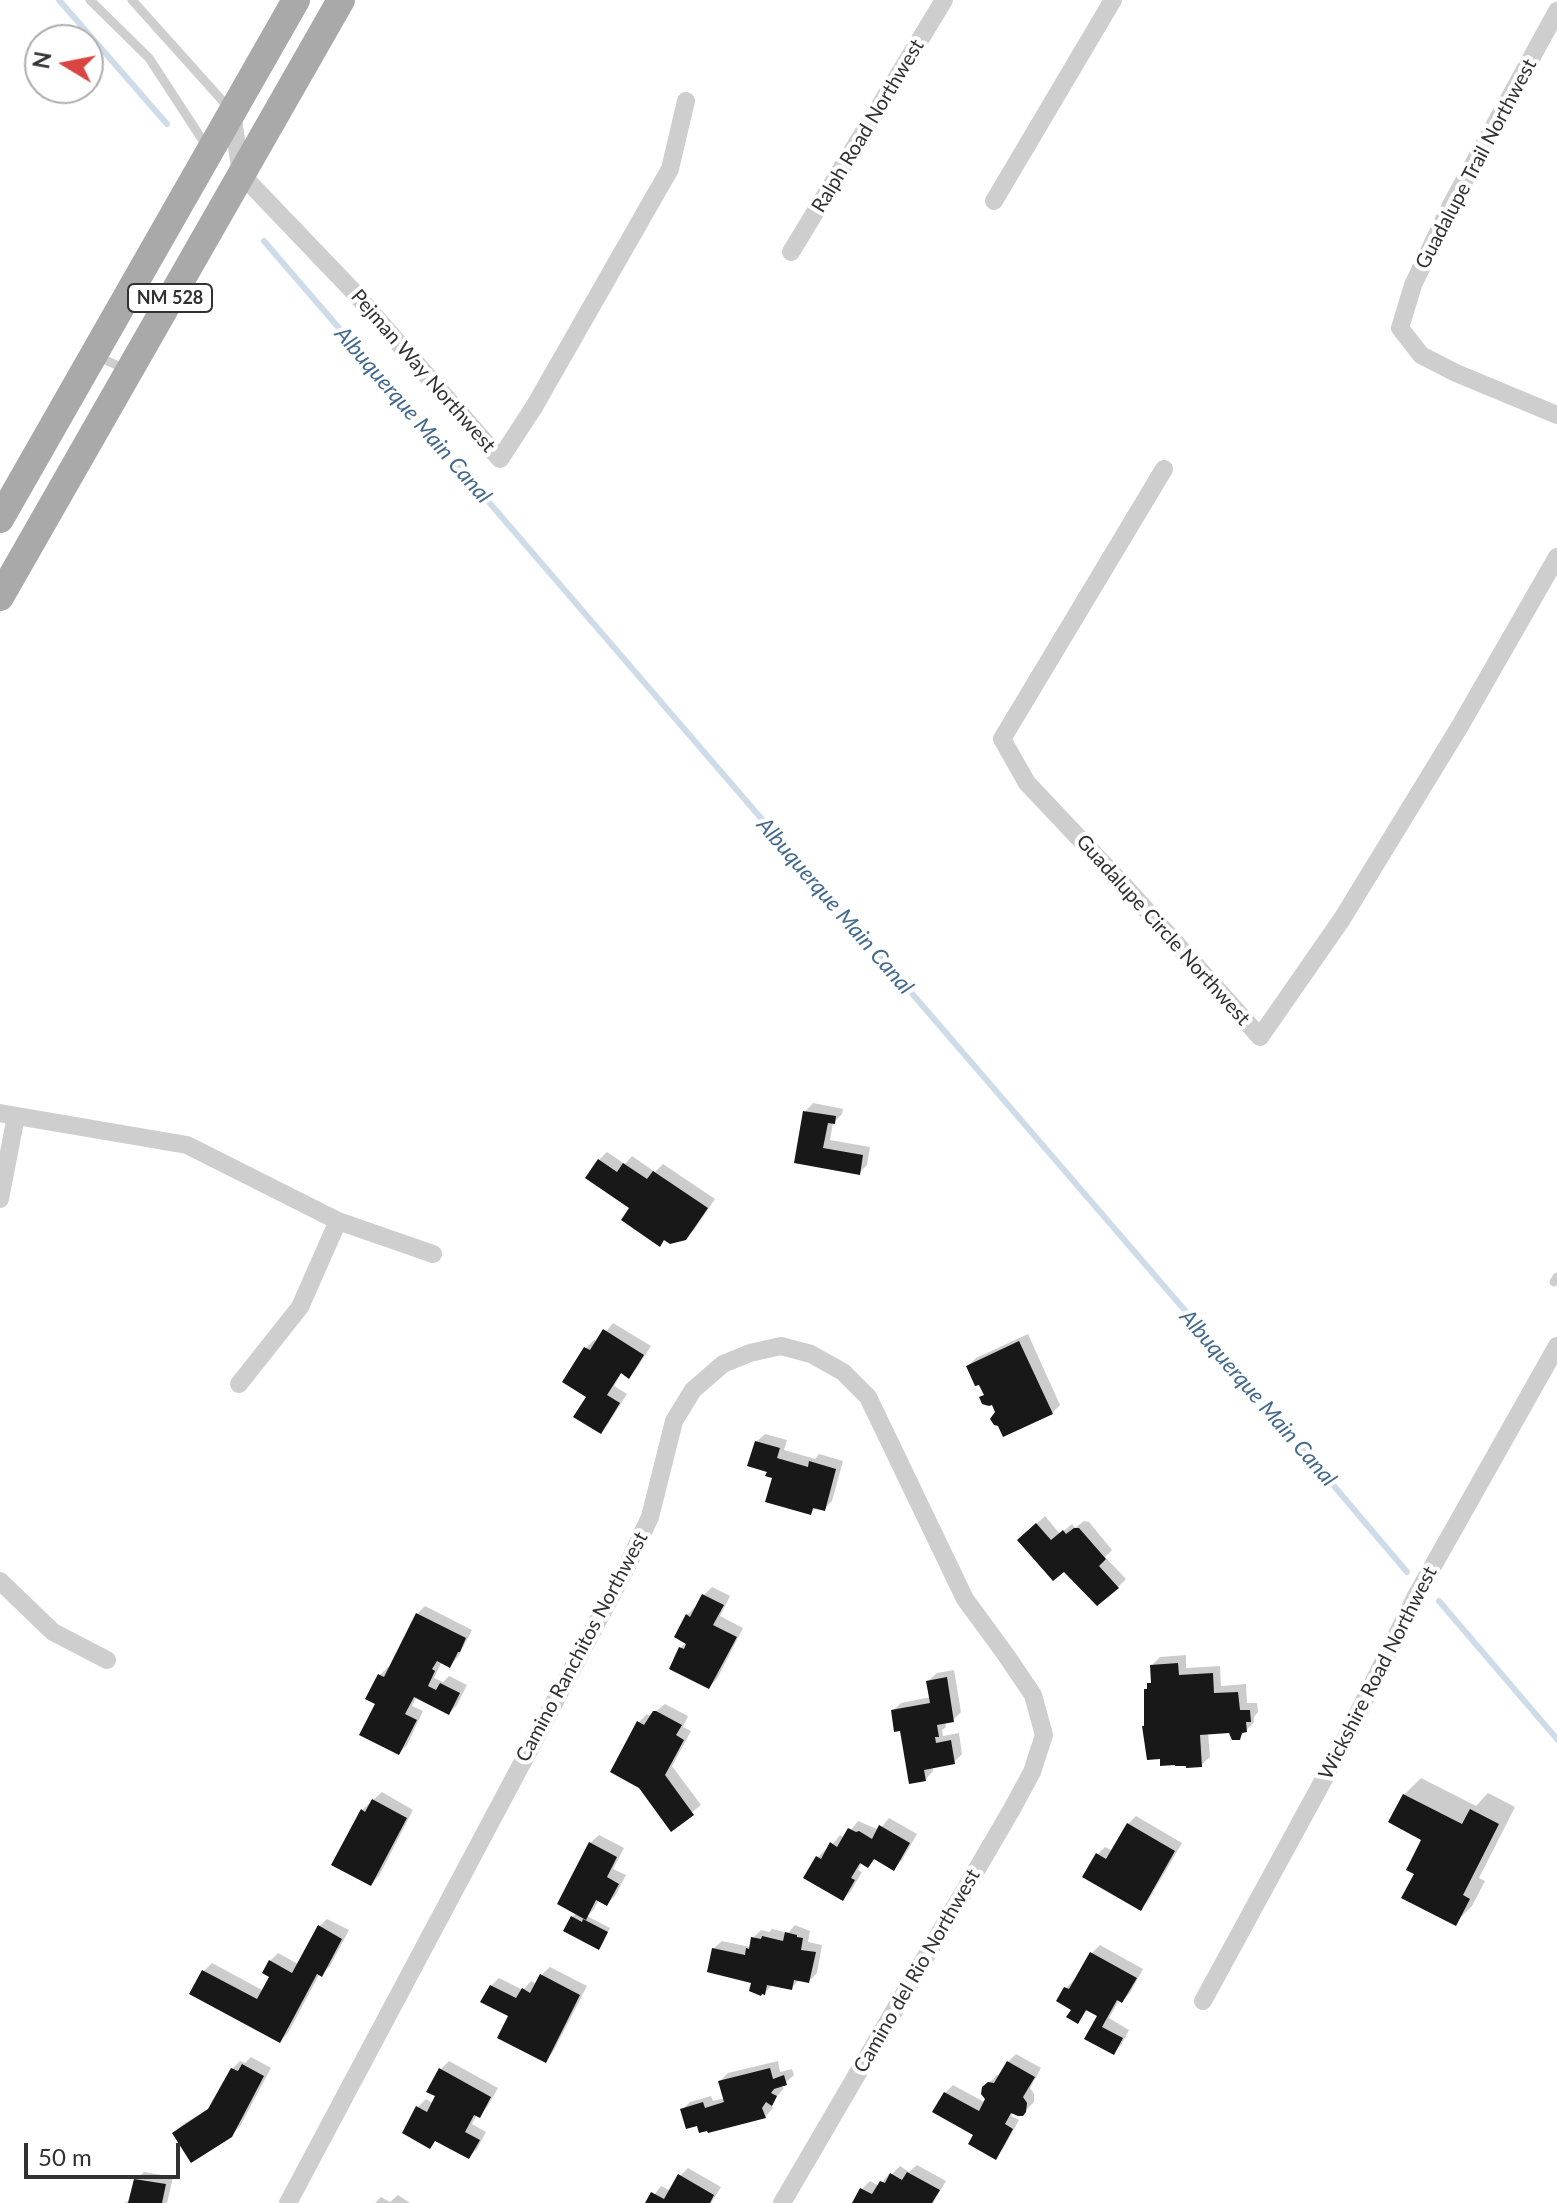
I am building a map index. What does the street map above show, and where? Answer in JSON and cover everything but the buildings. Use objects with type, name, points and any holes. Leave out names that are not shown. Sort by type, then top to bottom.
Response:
[{"type":"main road","name":"NM 528","points":[[0,519],[296,0]]},
{"type":"main road","name":"NM 528","points":[[0,597],[341,0]]},
{"type":"street","name":"Ralph Road Northwest","points":[[791,252],[944,0]]},
{"type":"street","points":[[994,201],[1113,0]]},
{"type":"street","name":"Guadalupe Trail Northwest","points":[[1557,11],[1451,205],[1413,285],[1400,328],[1421,355],[1557,415]]},
{"type":"street","name":"Pejman Way Northwest","points":[[241,174],[352,290],[500,459],[534,407],[670,169],[686,101]]},
{"type":"street","points":[[232,112],[241,174]]},
{"type":"street","name":"Guadalupe Circle Northwest","points":[[1164,469],[1002,739],[1027,783],[1260,1037],[1342,919],[1460,726],[1557,557]]},
{"type":"street","points":[[0,1199],[8,1115],[187,1145],[338,1221],[433,1254]]},
{"type":"street","points":[[239,1384],[300,1307],[338,1221]]},
{"type":"street","name":"Camino Ranchitos Northwest","points":[[288,2203],[628,1564],[650,1517],[674,1421],[693,1390],[723,1364],[750,1353],[781,1346],[811,1354],[843,1372],[868,1397],[965,1599],[1033,1695],[1044,1735]]},
{"type":"street","name":"Wickshire Road Northwest","points":[[1203,2001],[1343,1744],[1416,1596],[1557,1346]]},
{"type":"street","points":[[0,1581],[53,1632],[107,1660]]},
{"type":"street","name":"Camino del Rio Northwest","points":[[782,2203],[1019,1797],[1032,1772],[1044,1735]]},
{"type":"lane","points":[[90,0],[149,58],[210,152]]},
{"type":"lane","points":[[132,0],[232,112]]},
{"type":"lane","points":[[94,354],[129,371]]},
{"type":"waterway","name":"Albuquerque Main Canal","points":[[59,0],[167,124]]},
{"type":"waterway","name":"Albuquerque Main Canal","points":[[264,241],[1407,1572]]},
{"type":"waterway","name":"Albuquerque Main Canal","points":[[1439,1601],[1557,1739]]}]
